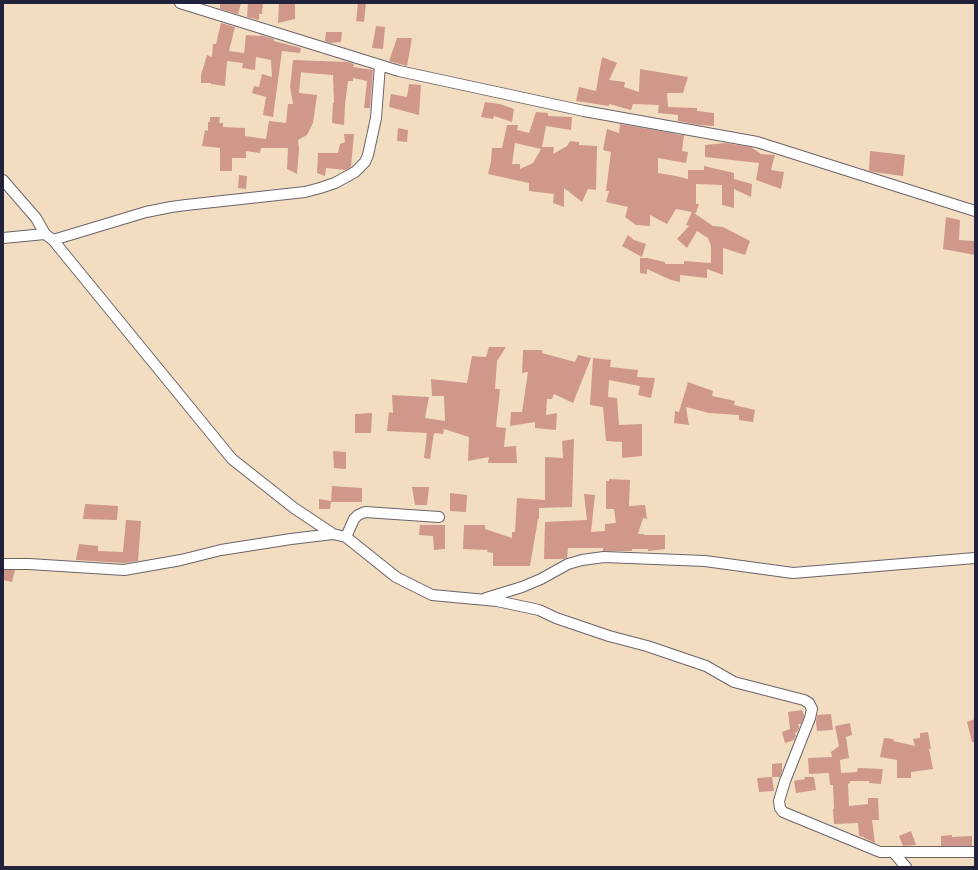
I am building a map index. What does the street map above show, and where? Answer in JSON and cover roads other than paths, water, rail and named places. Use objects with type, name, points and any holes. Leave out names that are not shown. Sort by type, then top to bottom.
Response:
[{"type":"street","points":[[180,3],[399,71],[584,111],[757,142],[975,211]]},
{"type":"street","points":[[3,238],[49,237],[146,212],[186,204],[305,192],[335,183],[355,172],[365,162],[368,155],[377,109],[380,65]]},
{"type":"street","points":[[3,180],[36,218],[49,237],[232,459],[294,508],[333,534],[346,538],[396,577],[432,596],[496,601],[539,610],[556,618],[609,636],[647,646],[706,666],[734,682],[804,700],[809,703],[812,709],[779,801],[780,808],[783,812],[880,852],[975,852]]},
{"type":"street","points":[[346,538],[354,519],[358,515],[365,512],[439,517]]},
{"type":"street","points":[[3,564],[29,564],[124,570],[181,560],[221,550],[333,534]]},
{"type":"street","points":[[478,600],[522,587],[541,579],[568,564],[582,560],[604,557],[705,561],[793,573],[975,558]]},
{"type":"street","points":[[894,853],[906,867]]}]
